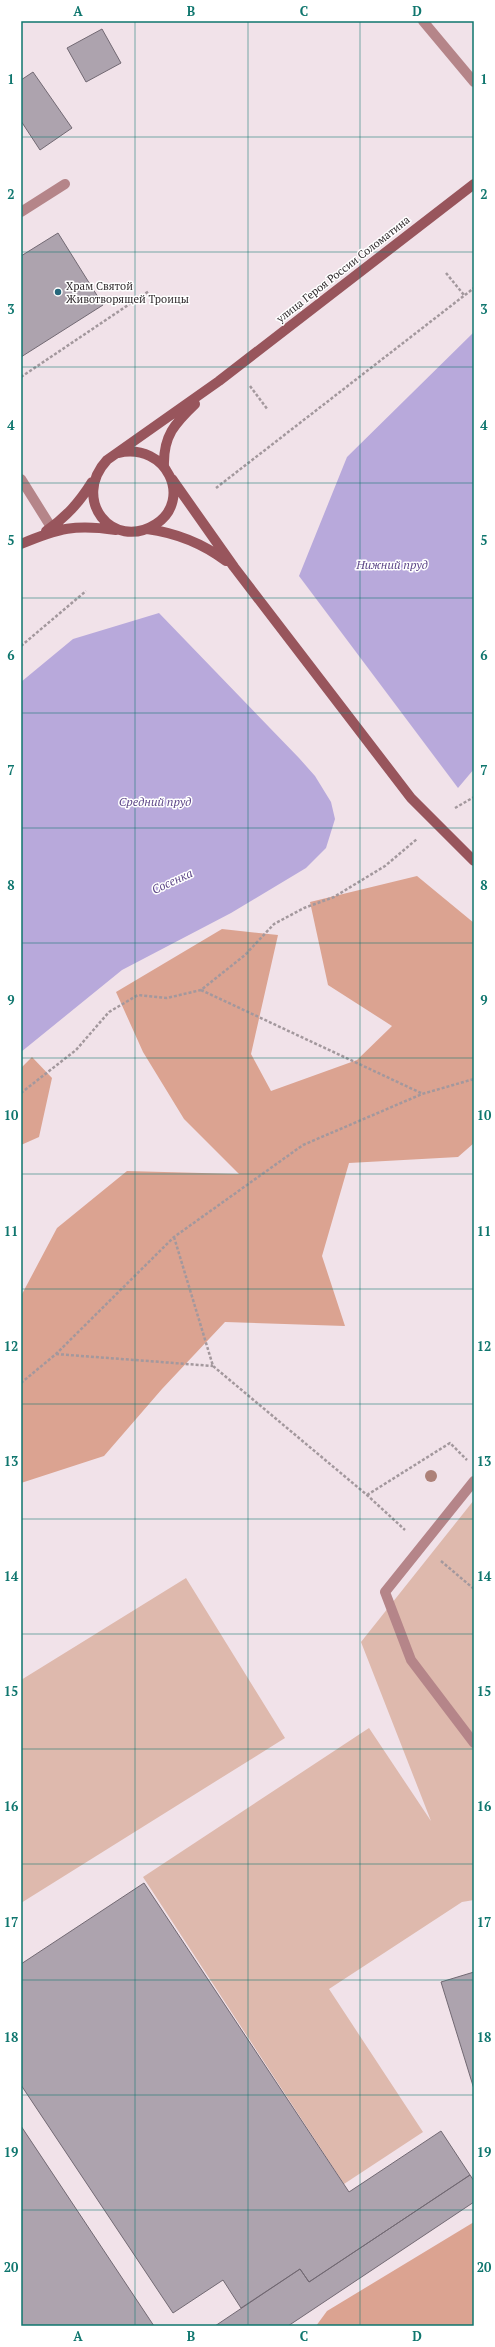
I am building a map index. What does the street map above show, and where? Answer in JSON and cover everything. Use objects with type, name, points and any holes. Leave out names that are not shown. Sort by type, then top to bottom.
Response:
[{"type":"street","name":"улица Героя России Соломатина","points":[[118,453],[130,450],[143,452],[155,457],[164,466],[170,477],[173,489],[172,501],[167,513],[158,523],[147,529],[134,532],[122,531],[110,525],[101,517],[94,506],[92,494],[93,481],[102,464],[227,374],[474,184]]},
{"type":"street","name":"улица Героя России Соломатина","points":[[164,466],[164,453],[174,424],[227,374]]},
{"type":"street","points":[[170,477],[234,567],[411,798],[474,861]]},
{"type":"street","points":[[36,538],[63,520],[80,502],[93,481]]},
{"type":"street","points":[[21,544],[65,528],[88,526],[122,531]]},
{"type":"street","points":[[147,529],[171,532],[193,540],[215,552],[234,567]]},
{"type":"lane","points":[[422,21],[474,82]]},
{"type":"lane","points":[[21,212],[65,184]]},
{"type":"lane","points":[[21,479],[51,527]]},
{"type":"lane","points":[[474,1481],[421,1545],[385,1592],[411,1660],[474,1743]]},
{"type":"path","points":[[446,273],[464,295]]},
{"type":"path","points":[[216,488],[474,288]]},
{"type":"path","points":[[21,377],[149,291]]},
{"type":"path","points":[[21,646],[86,591]]},
{"type":"path","points":[[455,808],[474,798]]},
{"type":"path","points":[[21,1093],[76,1050],[109,1012],[138,995],[167,998],[200,990],[245,954],[274,924],[304,908],[334,897],[385,866],[418,839]]},
{"type":"path","points":[[200,990],[422,1094]]},
{"type":"path","points":[[21,1383],[56,1354],[174,1237],[303,1145],[422,1094],[474,1079]]},
{"type":"path","points":[[174,1237],[213,1366],[367,1496],[421,1545],[474,1589]]},
{"type":"path","points":[[56,1354],[213,1366]]},
{"type":"path","points":[[367,1496],[450,1443],[469,1462]]},
{"type":"shaded area","points":[[417,876],[474,923],[474,1143],[458,1157],[349,1163],[322,1256],[345,1326],[225,1322],[162,1389],[104,1456],[21,1483],[21,1296],[57,1228],[127,1171],[239,1174],[184,1119],[143,1052],[116,992],[222,929],[278,935],[251,1054],[271,1091],[357,1060],[392,1026],[328,985],[310,902]]},
{"type":"shaded area","points":[[32,1057],[52,1078],[39,1137],[21,1145],[21,1068]]},
{"type":"shaded area","points":[[474,1500],[474,1900],[462,1902],[329,1989],[423,2132],[344,2184],[143,1877],[369,1728],[431,1821],[361,1642]]},
{"type":"shaded area","points":[[186,1578],[285,1738],[21,1903],[21,1680]]},
{"type":"shaded area","points":[[474,2222],[474,2326],[316,2326],[327,2311]]},
{"type":"water","name":"Нижний пруд","points":[[474,332],[474,769],[458,788],[299,576],[347,457]]},
{"type":"water","name":"Средний пруд","points":[[159,613],[315,776],[331,802],[335,819],[326,848],[306,868],[231,913],[122,970],[21,1052],[21,682],[73,639]]},
{"type":"building","points":[[102,29],[121,63],[86,82],[67,48]]},
{"type":"building","points":[[33,72],[72,128],[40,150],[21,121],[21,80]]},
{"type":"building","name":"Храм Святой Животворящей Троицы","points":[[58,233],[103,305],[21,357],[21,256]]},
{"type":"building","points":[[144,1883],[349,2192],[441,2131],[470,2175],[309,2282],[300,2269],[241,2308],[223,2280],[173,2313],[21,2085],[21,1964]]},
{"type":"building","points":[[474,1972],[474,2089],[441,1982]]},
{"type":"building","points":[[21,2126],[154,2326],[21,2326]]},
{"type":"building","points":[[470,2175],[474,2181],[474,2202],[288,2326],[215,2326],[300,2269],[309,2282]]},
{"type":"place","name":"Храм Святой Животворящей Троицы","points":[[58,292]]},
{"type":"water label","name":"Сосенка","points":[[172,881]]}]
